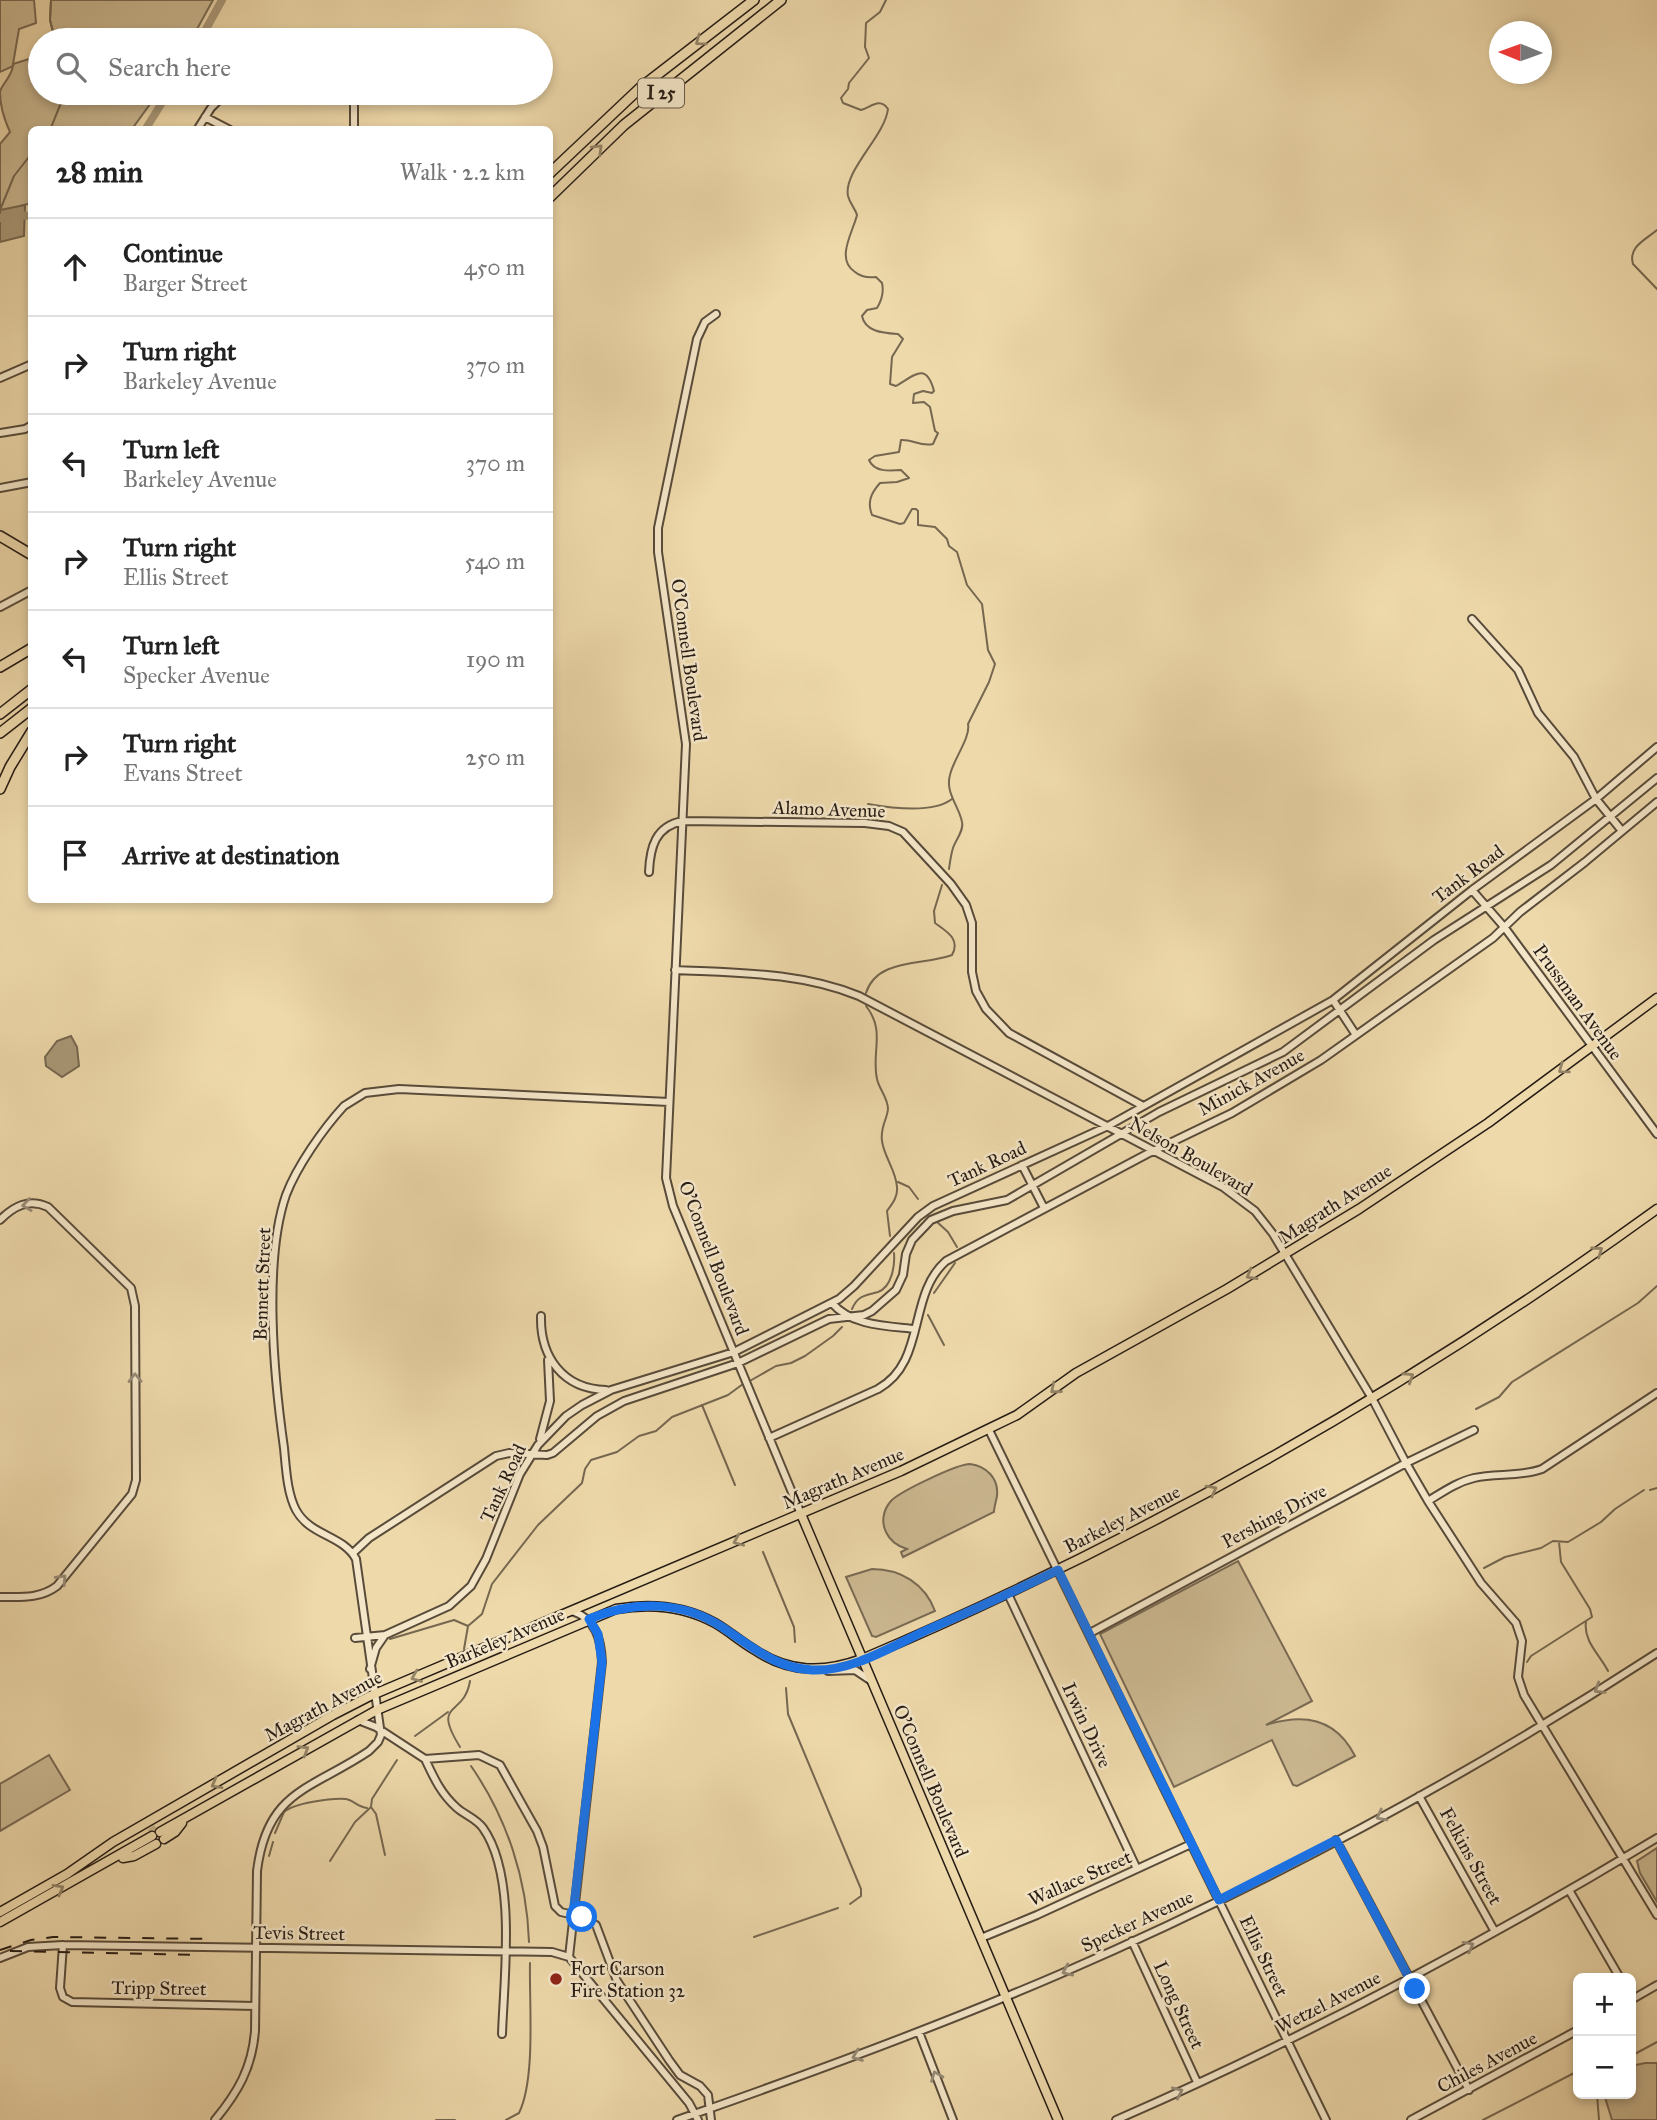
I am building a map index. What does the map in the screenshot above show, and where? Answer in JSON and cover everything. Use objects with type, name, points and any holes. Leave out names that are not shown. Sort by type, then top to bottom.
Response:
[{"type":"highway","name":"I 25","points":[[553,170],[640,89],[754,0]]},
{"type":"highway","name":"I 25","points":[[553,194],[624,125],[781,0]]},
{"type":"highway","points":[[0,536],[28,552]]},
{"type":"highway","points":[[0,546],[20,546]]},
{"type":"highway","points":[[0,667],[28,650]]},
{"type":"highway","points":[[0,662],[12,659]]},
{"type":"highway","points":[[0,714],[28,692]]},
{"type":"highway","points":[[0,733],[28,711]]},
{"type":"highway","points":[[0,789],[10,766],[28,737]]},
{"type":"main road","name":"Magrath Avenue","points":[[0,1912],[67,1874],[113,1842],[374,1694],[901,1471],[1028,1409],[1077,1372],[1286,1255],[1488,1123],[1657,998]]},
{"type":"main road","name":"Barkeley Avenue","points":[[0,1922],[157,1836],[175,1832],[184,1819],[377,1710],[610,1611],[632,1606],[676,1608],[710,1620],[775,1662],[797,1668],[819,1670],[862,1659],[1058,1570],[1224,1484],[1373,1400],[1507,1314],[1657,1209]]},
{"type":"main road","name":"O'Connell Boulevard","points":[[801,1514],[1058,2120]]},
{"type":"main road","name":"Barkeley Avenue","points":[[111,1860],[134,1856],[157,1836]]},
{"type":"street","points":[[199,126],[216,105]]},
{"type":"street","points":[[354,105],[354,126]]},
{"type":"street","points":[[205,117],[222,126]]},
{"type":"street","name":"O'Connell Boulevard","points":[[716,314],[705,322],[697,338],[658,528],[659,562],[686,734],[666,1171],[670,1195],[801,1514]]},
{"type":"street","points":[[0,378],[28,366]]},
{"type":"street","points":[[0,433],[28,427]]},
{"type":"street","points":[[0,488],[28,483]]},
{"type":"street","points":[[0,607],[28,592]]},
{"type":"street","points":[[1472,619],[1518,670],[1538,713],[1574,757],[1595,799],[1622,831]]},
{"type":"street","name":"Tank Road","points":[[355,1638],[385,1635],[449,1606],[471,1586],[483,1566],[531,1455],[566,1416],[611,1390],[734,1352],[832,1303],[850,1291],[925,1211],[1108,1126],[1333,1000],[1472,890],[1595,799],[1657,747]]},
{"type":"street","points":[[215,2120],[246,2076],[254,2040],[258,1862],[275,1814],[290,1797],[369,1751],[380,1740],[381,1731],[370,1669],[358,1567],[353,1553],[369,1538],[496,1456],[509,1453],[541,1456],[553,1453],[597,1416],[624,1401],[738,1363],[829,1319],[864,1315],[872,1311],[896,1290],[912,1240],[931,1220],[944,1214],[1007,1200],[1160,1112],[1269,1060],[1300,1042],[1434,940],[1551,865],[1657,778]]},
{"type":"street","name":"Minick Avenue","points":[[769,1438],[885,1385],[903,1366],[927,1287],[939,1267],[1153,1150],[1277,1088],[1356,1035],[1504,928],[1520,912],[1657,802]]},
{"type":"street","points":[[649,872],[651,849],[656,838],[667,826],[683,821]]},
{"type":"street","name":"Alamo Avenue","points":[[683,821],[865,823],[889,826],[903,832],[951,884],[966,905],[971,923],[974,984],[993,1019],[1009,1033],[1143,1106]]},
{"type":"street","name":"Prussman Avenue","points":[[1472,890],[1504,928],[1657,1135]]},
{"type":"street","name":"Nelson Boulevard","points":[[675,970],[778,975],[849,992],[1122,1133],[1223,1187],[1243,1201],[1262,1220],[1286,1255],[1373,1400],[1428,1501],[1481,1583],[1516,1623],[1522,1641],[1518,1667],[1519,1682],[1524,1695],[1623,1858]]},
{"type":"street","points":[[1333,1000],[1356,1035]]},
{"type":"street","name":"Bennett Street","points":[[353,1553],[345,1545],[311,1528],[294,1506],[276,1378],[275,1262],[282,1212],[296,1174],[332,1121],[352,1099],[387,1089],[669,1102]]},
{"type":"street","points":[[1648,1123],[1657,1116]]},
{"type":"street","points":[[1022,1165],[1044,1208]]},
{"type":"street","points":[[0,1220],[9,1211],[24,1204],[36,1203],[48,1207],[131,1288],[135,1306],[136,1466],[135,1487],[128,1500],[57,1586],[33,1597],[0,1597]]},
{"type":"street","points":[[832,1303],[847,1316],[881,1325],[915,1329]]},
{"type":"street","points":[[538,1445],[550,1401],[551,1375],[541,1316]]},
{"type":"street","points":[[547,1355],[559,1372],[576,1384],[595,1390],[611,1390]]},
{"type":"street","points":[[1428,1501],[1472,1478],[1523,1474],[1542,1469],[1657,1393]]},
{"type":"street","name":"Ellis Street","points":[[989,1430],[1326,2120]]},
{"type":"street","name":"Pershing Drive","points":[[1090,1633],[1406,1463],[1474,1430]]},
{"type":"street","name":"Irwin Drive","points":[[1007,1594],[1137,1869]]},
{"type":"street","points":[[572,1611],[589,1619],[598,1634],[602,1662],[569,1957],[699,2118]]},
{"type":"street","points":[[370,1669],[376,1648],[385,1635]]},
{"type":"street","name":"Specker Avenue","points":[[677,2120],[699,2118],[709,2109],[919,2032],[1132,1941],[1219,1900],[1419,1796],[1543,1724],[1657,1653]]},
{"type":"street","points":[[819,1670],[855,1670],[872,1681]]},
{"type":"street","points":[[358,1720],[425,1759],[439,1789],[457,1808],[481,1825],[494,1847],[505,1906],[502,2034]]},
{"type":"street","points":[[425,1759],[479,1755],[500,1765],[537,1831],[543,1847],[555,1906],[561,1912],[587,1919],[596,1925],[617,1981],[676,2071],[710,2099],[710,2120]]},
{"type":"street","name":"Felkins Street","points":[[1419,1796],[1495,1932]]},
{"type":"street","name":"Wetzel Avenue","points":[[1116,2120],[1288,2040],[1409,1978],[1495,1932],[1657,1838]]},
{"type":"street","points":[[1336,1840],[1469,2090]]},
{"type":"street","name":"Wallace Street","points":[[981,1938],[1191,1844]]},
{"type":"street","points":[[1623,1858],[1657,1915]]},
{"type":"street","points":[[1569,1890],[1617,1973]]},
{"type":"street","name":"Long Street","points":[[1132,1941],[1197,2082]]},
{"type":"street","name":"Tevis Street","points":[[0,1958],[28,1947],[63,1945],[552,1952],[569,1957]]},
{"type":"street","name":"Tripp Street","points":[[63,1945],[60,1988],[63,1997],[72,2002],[255,2006]]},
{"type":"street","points":[[1636,1996],[1657,1985]]},
{"type":"street","points":[[919,2032],[953,2120]]},
{"type":"street","name":"Chiles Avenue","points":[[1411,2120],[1573,2033]]},
{"type":"shaded area","points":[[0,0],[34,0],[36,23],[19,29],[13,64],[28,59],[28,105],[149,105],[134,126],[28,126],[28,204],[0,212],[0,144],[10,132],[0,92],[13,66],[0,72]]},
{"type":"shaded area","points":[[51,0],[213,0],[198,28],[52,28]]},
{"type":"shaded area","points":[[25,205],[24,236],[0,242],[0,210]]},
{"type":"shaded area","points":[[71,1036],[77,1047],[79,1066],[62,1077],[46,1066],[45,1057],[57,1041]]},
{"type":"shaded area","points":[[970,1464],[981,1467],[994,1478],[997,1496],[994,1512],[903,1557],[901,1552],[907,1549],[892,1541],[884,1528],[888,1505],[916,1485]]},
{"type":"shaded area","points":[[1238,1561],[1312,1701],[1266,1725],[1293,1719],[1317,1722],[1338,1733],[1355,1756],[1297,1786],[1293,1785],[1272,1740],[1174,1787],[1100,1634]]},
{"type":"shaded area","points":[[872,1569],[893,1572],[911,1580],[925,1593],[935,1611],[876,1637],[872,1636],[846,1577]]},
{"type":"shaded area","points":[[49,1755],[70,1790],[0,1831],[0,1784]]},
{"type":"shaded area","points":[[1657,1848],[1657,1902],[1640,1873],[1637,1861]]},
{"type":"shaded area","points":[[1657,2063],[1657,2120],[1612,2120],[1606,2099],[1636,2099],[1636,2065]]},
{"type":"waterway","points":[[51,0],[52,28]]},
{"type":"waterway","points":[[207,28],[222,0]]},
{"type":"waterway","points":[[886,0],[880,12],[866,23],[865,47],[869,58],[841,98],[843,103],[861,110],[879,103],[888,109],[880,130],[848,186],[848,196],[857,215],[847,245],[846,260],[857,274],[876,277],[882,283],[883,293],[877,308],[867,310],[862,316],[871,328],[898,334],[903,339],[892,357],[890,384],[896,386],[919,374],[927,376],[931,382],[934,391],[914,394],[913,403],[924,402],[930,407],[935,431],[938,433],[933,444],[901,440],[899,452],[875,456],[869,460],[878,469],[901,470],[909,478],[880,483],[874,490],[870,506],[872,515],[900,524],[904,523],[912,509],[916,509],[918,525],[935,527],[947,539],[949,546],[957,552],[967,585],[982,604],[988,650],[995,664],[968,724],[967,735],[950,775],[949,788],[962,825],[953,848],[949,869]]},
{"type":"waterway","points":[[52,126],[60,105]]},
{"type":"waterway","points":[[147,126],[161,105]]},
{"type":"waterway","points":[[0,210],[14,176],[28,158]]},
{"type":"waterway","points":[[0,218],[28,216]]},
{"type":"waterway","points":[[1657,230],[1635,248],[1632,258],[1633,264],[1657,289]]},
{"type":"waterway","points":[[868,804],[923,808],[944,804],[952,799]]},
{"type":"waterway","points":[[866,993],[872,982],[890,968],[952,955],[955,944],[953,940],[948,932],[935,923],[934,911],[942,885]]},
{"type":"waterway","points":[[866,1006],[872,1015],[877,1033],[877,1079],[888,1105],[882,1141],[897,1187],[896,1197],[887,1211],[890,1236]]},
{"type":"waterway","points":[[898,1182],[909,1187],[918,1199]]},
{"type":"waterway","points":[[936,1221],[948,1232],[957,1247]]},
{"type":"waterway","points":[[852,1309],[859,1299],[878,1292],[887,1285],[893,1269],[894,1253]]},
{"type":"waterway","points":[[934,1293],[955,1263]]},
{"type":"waterway","points":[[1476,1409],[1499,1397],[1512,1382],[1638,1303],[1657,1286]]},
{"type":"waterway","points":[[928,1315],[944,1345]]},
{"type":"waterway","points":[[748,1382],[776,1366],[805,1356],[842,1327]]},
{"type":"waterway","points":[[464,1649],[468,1626],[482,1614],[492,1584],[538,1525],[582,1483],[585,1469],[591,1460],[617,1452],[639,1436],[656,1431],[672,1417],[728,1395],[743,1384]]},
{"type":"waterway","points":[[702,1405],[735,1485]]},
{"type":"waterway","points":[[1650,1490],[1657,1488]]},
{"type":"waterway","points":[[1484,1568],[1505,1557],[1541,1548],[1553,1541],[1568,1542],[1601,1522],[1644,1490]]},
{"type":"waterway","points":[[1527,1662],[1531,1656],[1592,1617],[1590,1609],[1561,1562],[1559,1542]]},
{"type":"waterway","points":[[763,1552],[794,1627],[795,1642]]},
{"type":"waterway","points":[[390,1639],[454,1620],[468,1626]]},
{"type":"waterway","points":[[1586,1622],[1590,1642],[1608,1671]]},
{"type":"waterway","points":[[460,1747],[448,1722],[449,1715],[467,1693],[470,1681]]},
{"type":"waterway","points":[[786,1688],[788,1714],[861,1889],[861,1896],[850,1904]]},
{"type":"waterway","points":[[415,1736],[448,1712]]},
{"type":"waterway","points":[[330,1861],[355,1822],[371,1807],[372,1799],[397,1760]]},
{"type":"waterway","points":[[471,1766],[495,1807],[513,1850],[524,1895],[529,1942]]},
{"type":"waterway","points":[[275,1833],[284,1812],[304,1804],[346,1799],[367,1808]]},
{"type":"waterway","points":[[371,1807],[376,1814],[385,1855]]},
{"type":"waterway","points":[[269,1856],[273,1842]]},
{"type":"waterway","points":[[754,1937],[838,1908]]},
{"type":"waterway","points":[[506,2120],[519,2113],[528,2080],[530,1963]]},
{"type":"waterway","points":[[1636,2053],[1657,2042]]},
{"type":"waterway","points":[[1483,2120],[1573,2074]]},
{"type":"waterway","points":[[1597,2099],[1599,2120]]},
{"type":"waterway","points":[[436,2120],[455,2120]]},
{"type":"tunnel","points":[[150,1833],[157,1828]]},
{"type":"tunnel","points":[[154,1840],[162,1836]]},
{"type":"railway","points":[[0,1950],[31,1940],[53,1937],[214,1939]]},
{"type":"railway","points":[[10,1951],[198,1955]]},
{"type":"place","name":"Fort Carson Fire Station 32","points":[[556,1979]]},
{"type":"route","points":[[582,1917],[573,1915],[602,1662],[598,1634],[589,1619],[632,1606],[676,1608],[710,1620],[775,1662],[797,1668],[828,1669],[881,1651],[1058,1570],[1219,1900],[1336,1840],[1415,1989]]}]
